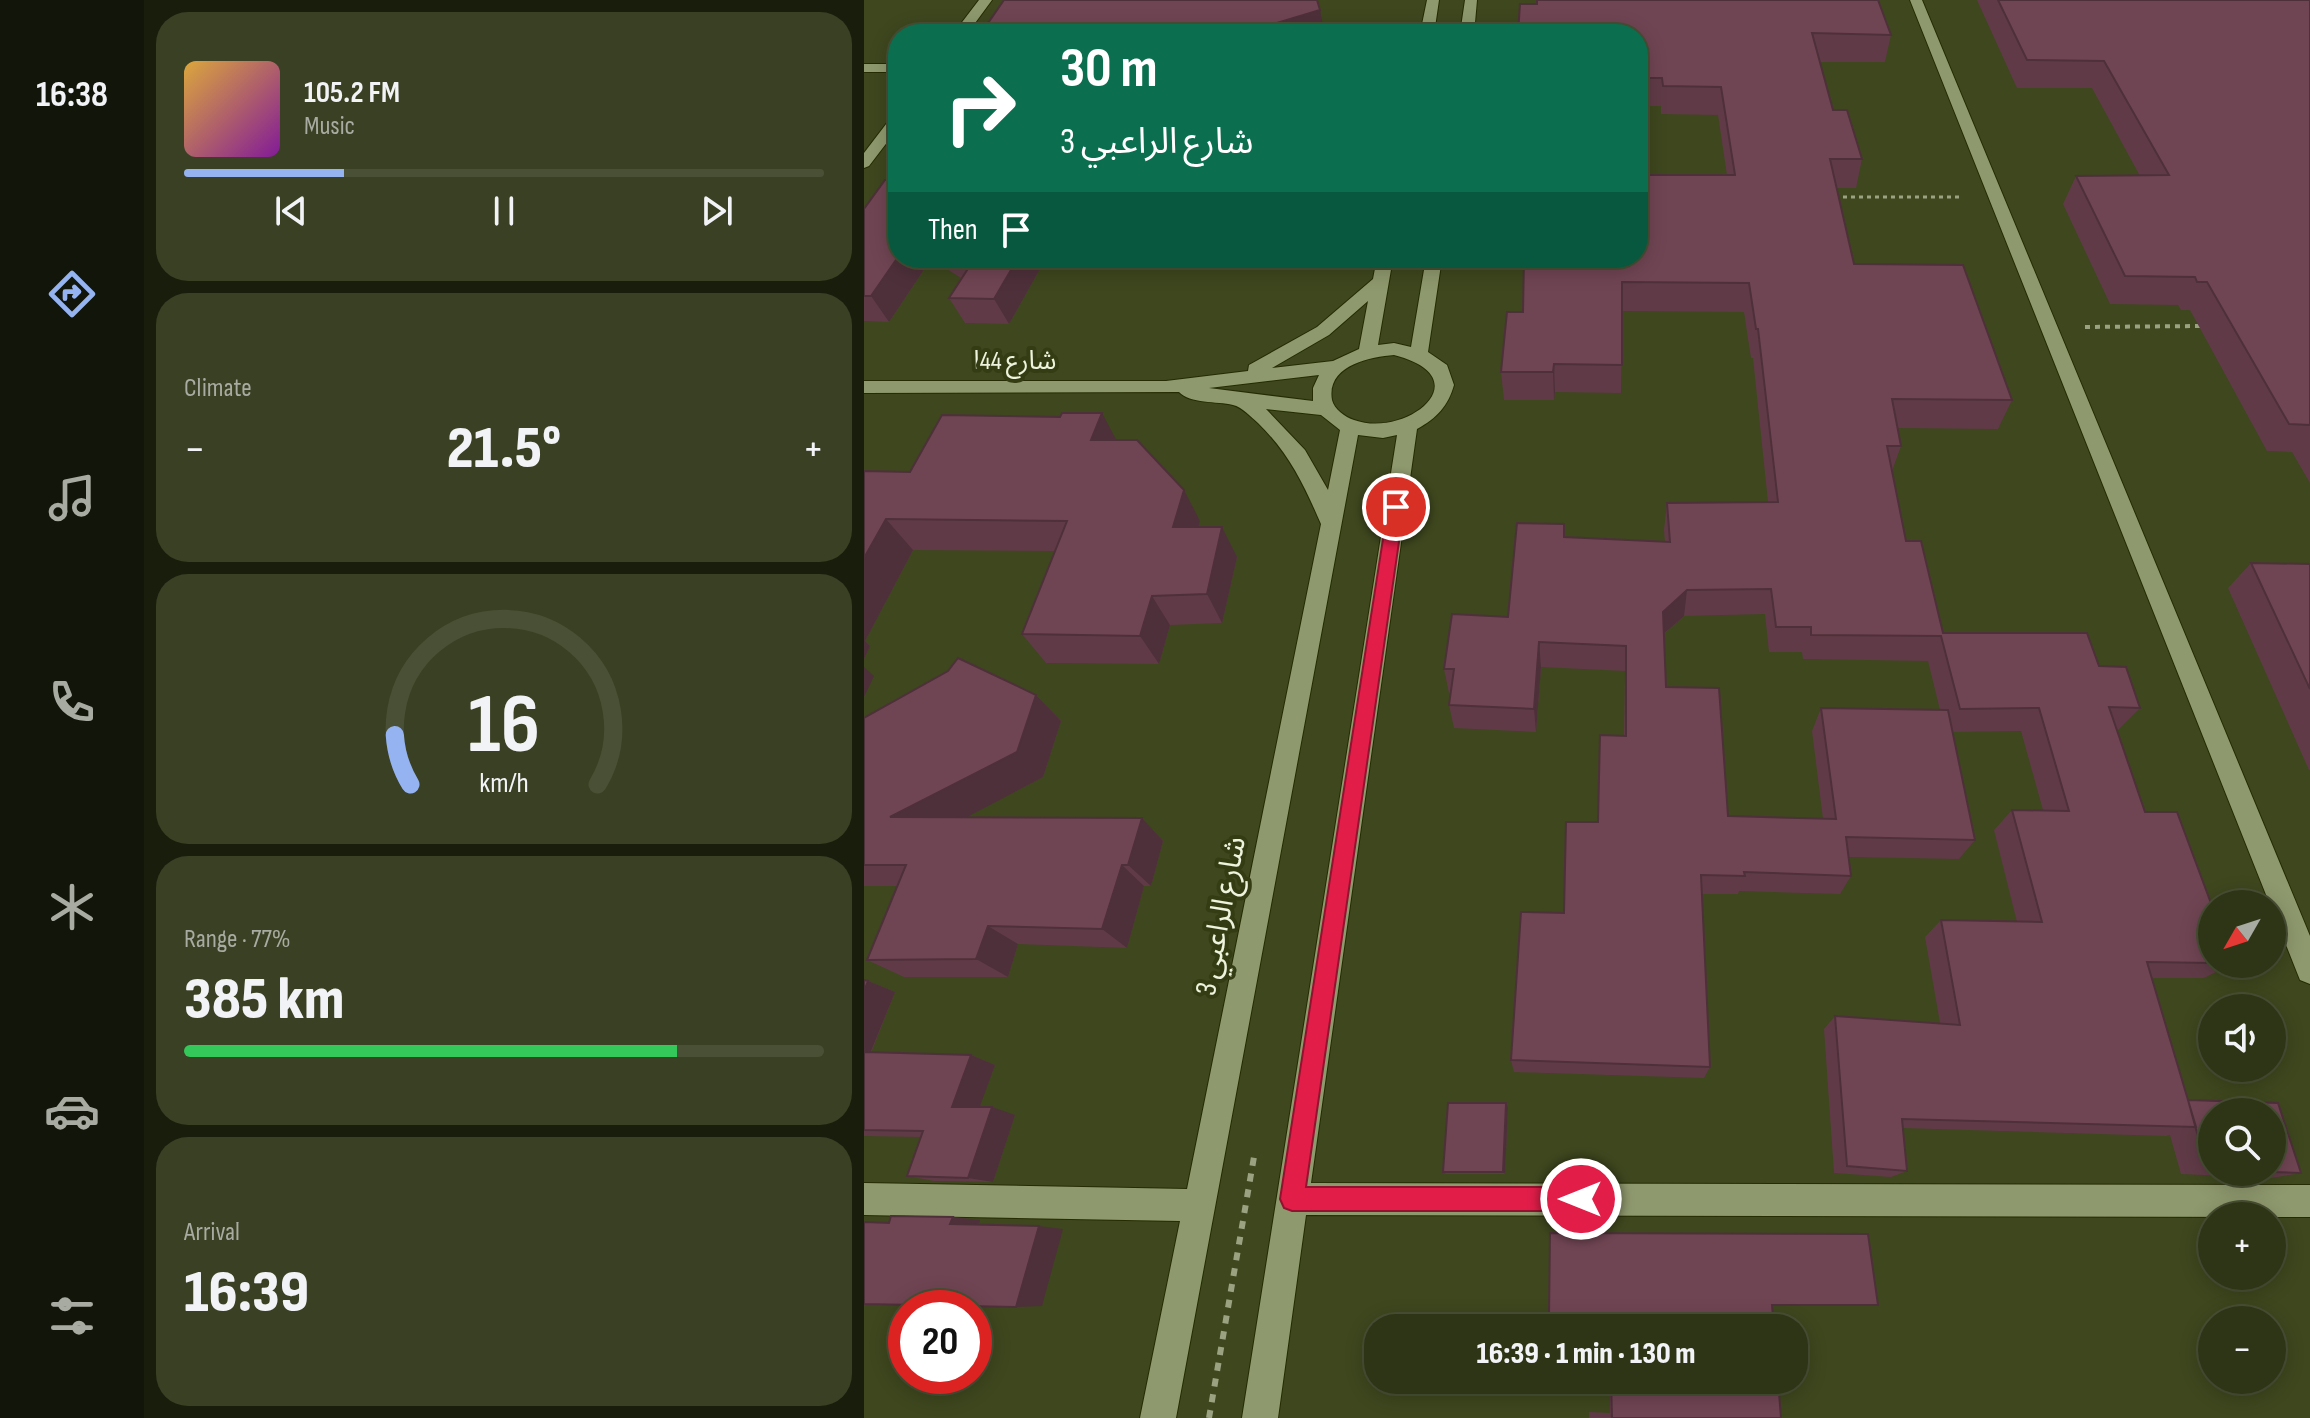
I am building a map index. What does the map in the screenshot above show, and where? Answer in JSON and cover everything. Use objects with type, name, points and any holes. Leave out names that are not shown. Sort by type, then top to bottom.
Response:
[{"type":"street","points":[[968,24],[986,0]]},
{"type":"street","points":[[1429,24],[1433,0]]},
{"type":"street","points":[[1468,24],[1471,0]]},
{"type":"street","points":[[1916,0],[2310,970]]},
{"type":"street","points":[[864,68],[888,68]]},
{"type":"street","points":[[864,163],[888,131]]},
{"type":"street","points":[[1368,352],[1383,268]]},
{"type":"street","points":[[1419,354],[1432,268]]},
{"type":"street","points":[[1244,375],[1323,331],[1381,281]]},
{"type":"street","points":[[1394,349],[1419,354],[1439,368],[1445,389],[1434,410],[1408,426],[1373,431],[1350,427],[1327,409],[1322,392],[1325,382],[1339,366],[1368,352],[1394,349]]},
{"type":"street","name":"شارع 44ا","points":[[864,387],[1166,387],[1244,375],[1339,366]]},
{"type":"street","name":"شارع 44ا","points":[[1166,387],[1243,400],[1327,409]]},
{"type":"street","points":[[1243,400],[1274,425],[1299,454],[1319,487],[1331,526]]},
{"type":"street","points":[[1260,1418],[1408,426]]},
{"type":"street","name":"شارع الراعبي 3","points":[[1158,1418],[1350,427]]},
{"type":"street","points":[[864,1199],[1199,1205]]},
{"type":"street","points":[[1292,1199],[2310,1201]]},
{"type":"path","points":[[1825,197],[1996,197]]},
{"type":"path","points":[[2048,327],[2218,326]]},
{"type":"building","points":[[1004,0],[1317,0],[1320,10],[1273,24],[987,24]]},
{"type":"building","points":[[1537,0],[1878,0],[1891,35],[1812,33],[1833,110],[1847,110],[1862,159],[1830,159],[1854,264],[1963,265],[2012,400],[1892,399],[1901,446],[1887,446],[1906,541],[1921,541],[1943,633],[2087,633],[2099,666],[2126,667],[2140,708],[2109,707],[2145,812],[2177,812],[2206,890],[2198,890],[2198,963],[2147,962],[2196,1127],[1902,1119],[1907,1171],[1847,1166],[1835,1016],[1960,1025],[1941,920],[2042,922],[2012,810],[2069,811],[2039,708],[1960,709],[1941,636],[1811,635],[1811,627],[1776,627],[1771,589],[1687,590],[1663,612],[1666,687],[1719,688],[1728,816],[1836,819],[1821,708],[1948,710],[1975,840],[1846,837],[1851,876],[1744,872],[1745,876],[1701,875],[1710,1067],[1511,1060],[1521,912],[1564,913],[1566,822],[1598,822],[1600,735],[1626,736],[1626,646],[1539,642],[1534,709],[1449,705],[1454,669],[1444,669],[1452,614],[1508,617],[1517,523],[1564,524],[1564,537],[1670,542],[1667,503],[1778,502],[1758,329],[1749,283],[1622,282],[1622,365],[1554,364],[1553,372],[1501,372],[1507,312],[1523,312],[1524,268],[1648,268],[1648,175],[1735,175],[1721,87],[1663,86],[1662,78],[1648,78],[1648,24],[1519,24],[1520,4],[1537,4]]},
{"type":"building","points":[[1998,0],[2310,0],[2310,425],[2289,424],[2207,282],[2197,282],[2195,277],[2125,276],[2076,176],[2169,175],[2104,61],[2027,60]]},
{"type":"building","points":[[888,180],[890,268],[871,296],[864,296],[864,209]]},
{"type":"building","points":[[968,268],[1012,268],[994,299],[949,298]]},
{"type":"building","points":[[1062,413],[1102,413],[1091,440],[1137,440],[1184,490],[1173,527],[1222,527],[1207,594],[1152,596],[1140,636],[1022,634],[1067,521],[886,519],[864,558],[864,471],[910,472],[942,415],[1060,417]]},
{"type":"building","points":[[2251,563],[2310,564],[2310,689]]},
{"type":"building","points":[[958,658],[1036,695],[1017,752],[890,817],[1142,818],[1128,865],[1122,865],[1102,929],[988,926],[976,959],[867,960],[906,865],[864,865],[864,718],[948,671]]},
{"type":"building","points":[[864,1052],[971,1055],[952,1107],[992,1107],[968,1178],[907,1176],[923,1131],[864,1130]]},
{"type":"building","points":[[2188,1100],[2198,1100],[2198,1136]]},
{"type":"building","points":[[1448,1103],[1506,1103],[1503,1172],[1443,1172]]},
{"type":"building","points":[[2286,1127],[2301,1173],[2286,1172]]},
{"type":"building","points":[[891,1216],[953,1217],[950,1224],[1039,1226],[1016,1307],[992,1307],[992,1290],[888,1290],[888,1304],[864,1304],[864,1222],[889,1223]]},
{"type":"building","points":[[1550,1233],[1868,1234],[1878,1305],[1772,1305],[1773,1314],[1549,1314]]},
{"type":"building","points":[[1611,1394],[1779,1394],[1781,1418],[1612,1418]]},
{"type":"route","points":[[1396,507],[1292,1199],[1581,1199]]}]
